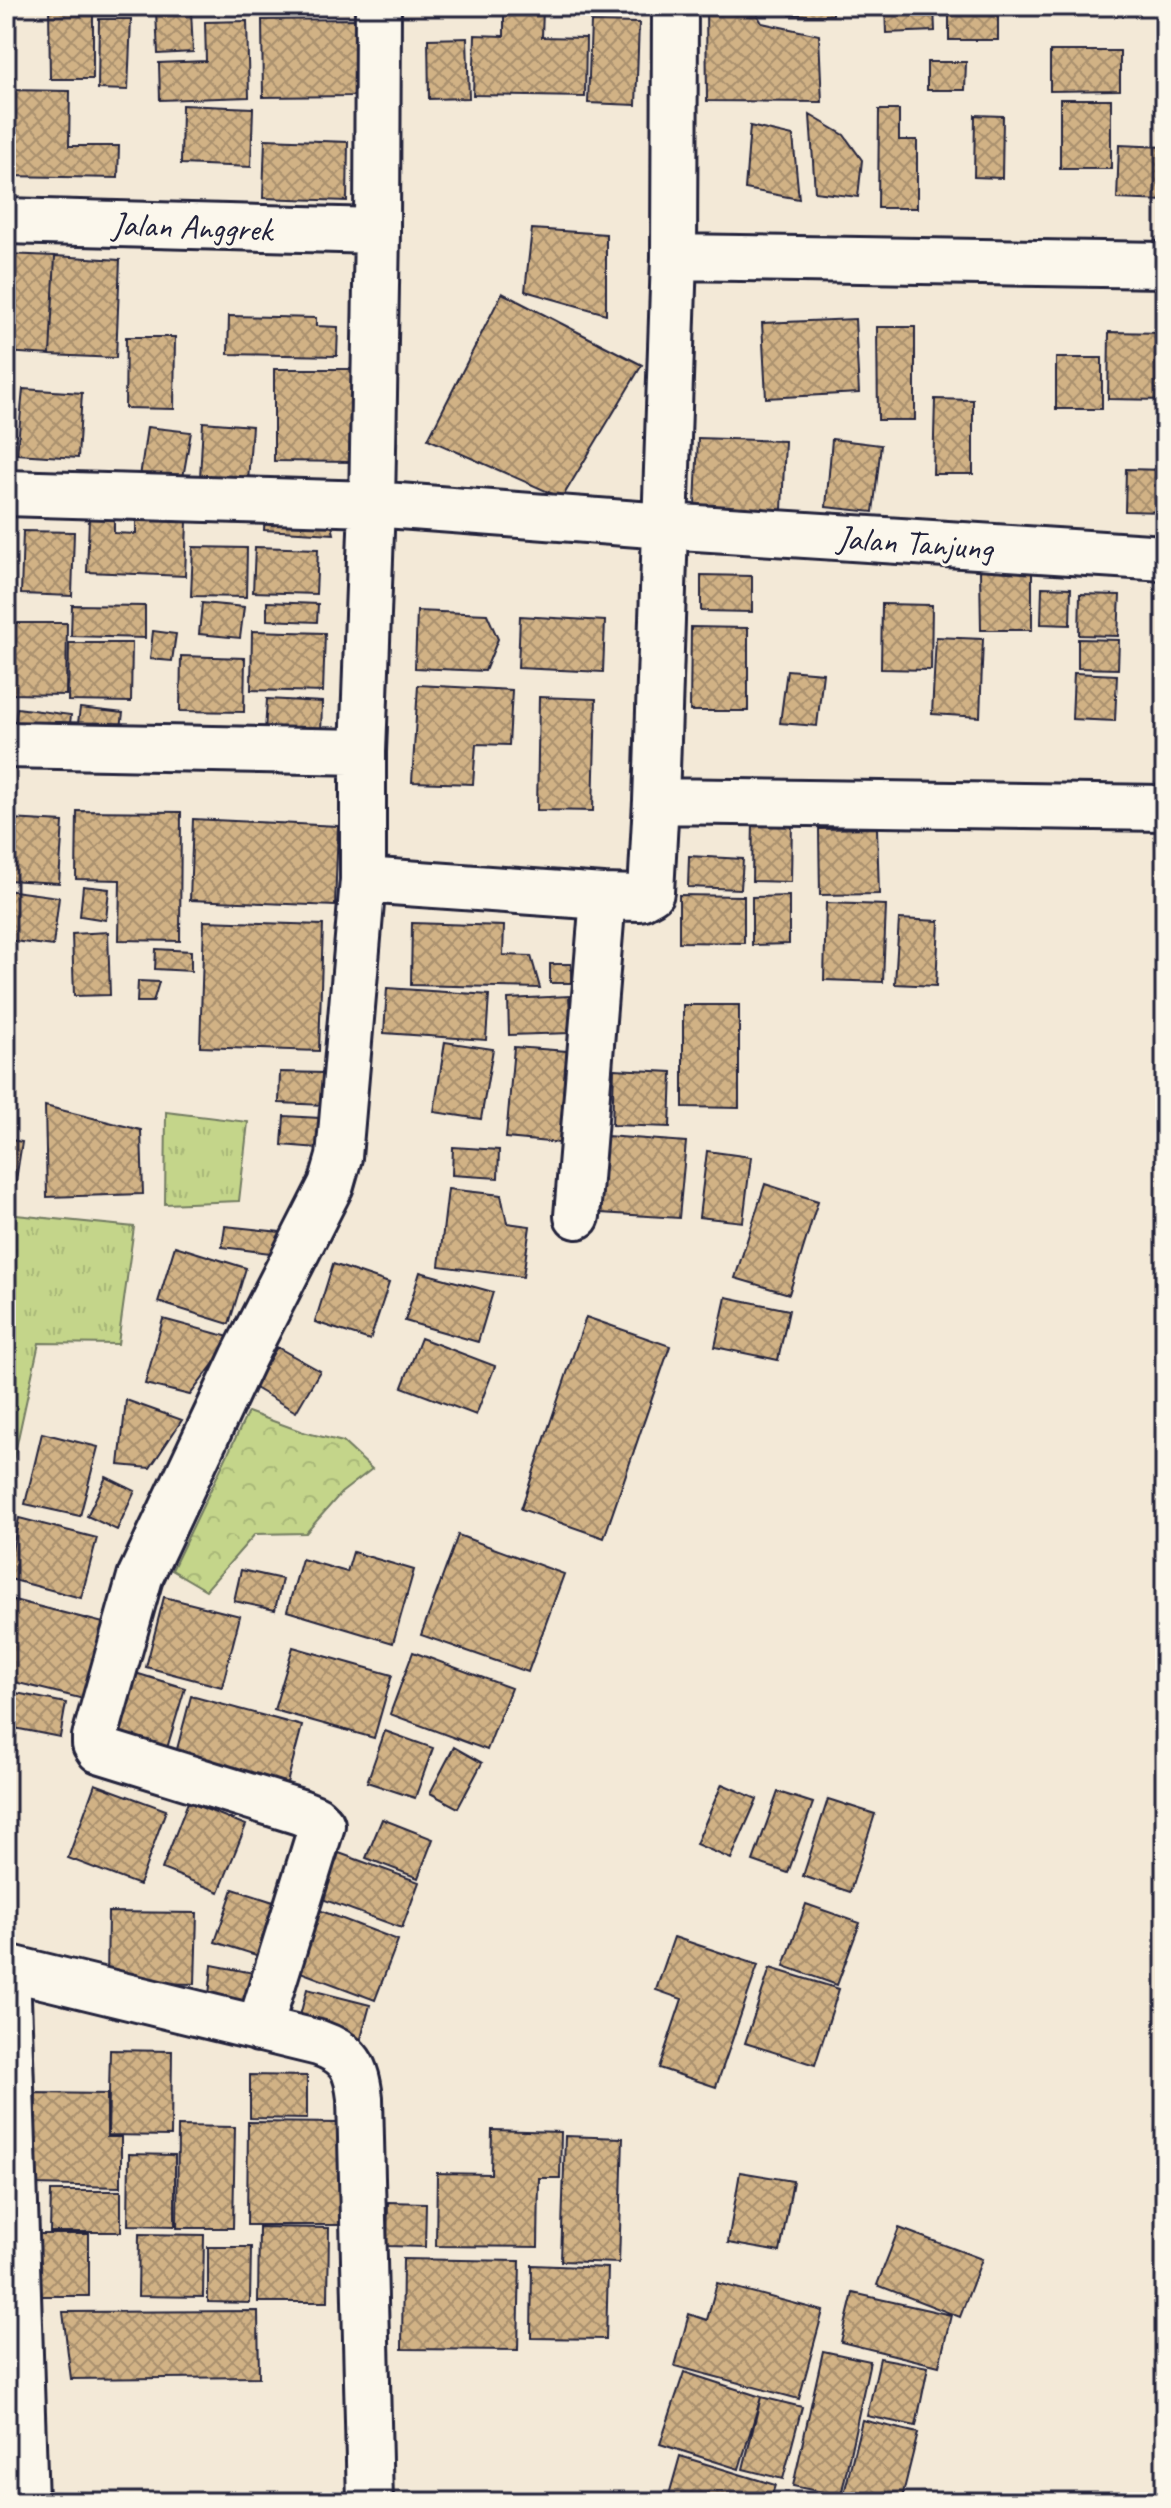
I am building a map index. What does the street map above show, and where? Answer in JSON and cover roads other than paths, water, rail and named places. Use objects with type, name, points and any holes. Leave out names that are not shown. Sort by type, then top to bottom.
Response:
[{"type":"street","points":[[259,2029],[320,1840],[320,1820],[99,1750],[95,1737],[140,1577],[243,1358],[331,1185],[339,1157],[363,880],[363,752],[377,231],[378,6]]},
{"type":"street","points":[[363,880],[603,897],[640,898],[651,892],[674,257],[675,6]]},
{"type":"street","name":"Jalan Anggrek","points":[[6,221],[377,231]]},
{"type":"street","points":[[674,257],[1165,265]]},
{"type":"street","name":"Jalan Tanjung","points":[[6,493],[372,504],[1165,558]]},
{"type":"street","points":[[6,745],[363,752]]},
{"type":"street","points":[[656,801],[1165,808]]},
{"type":"street","points":[[577,1216],[603,897]]},
{"type":"street","points":[[25,2502],[6,1968],[336,2049],[347,2057],[357,2077],[370,2502]]}]
